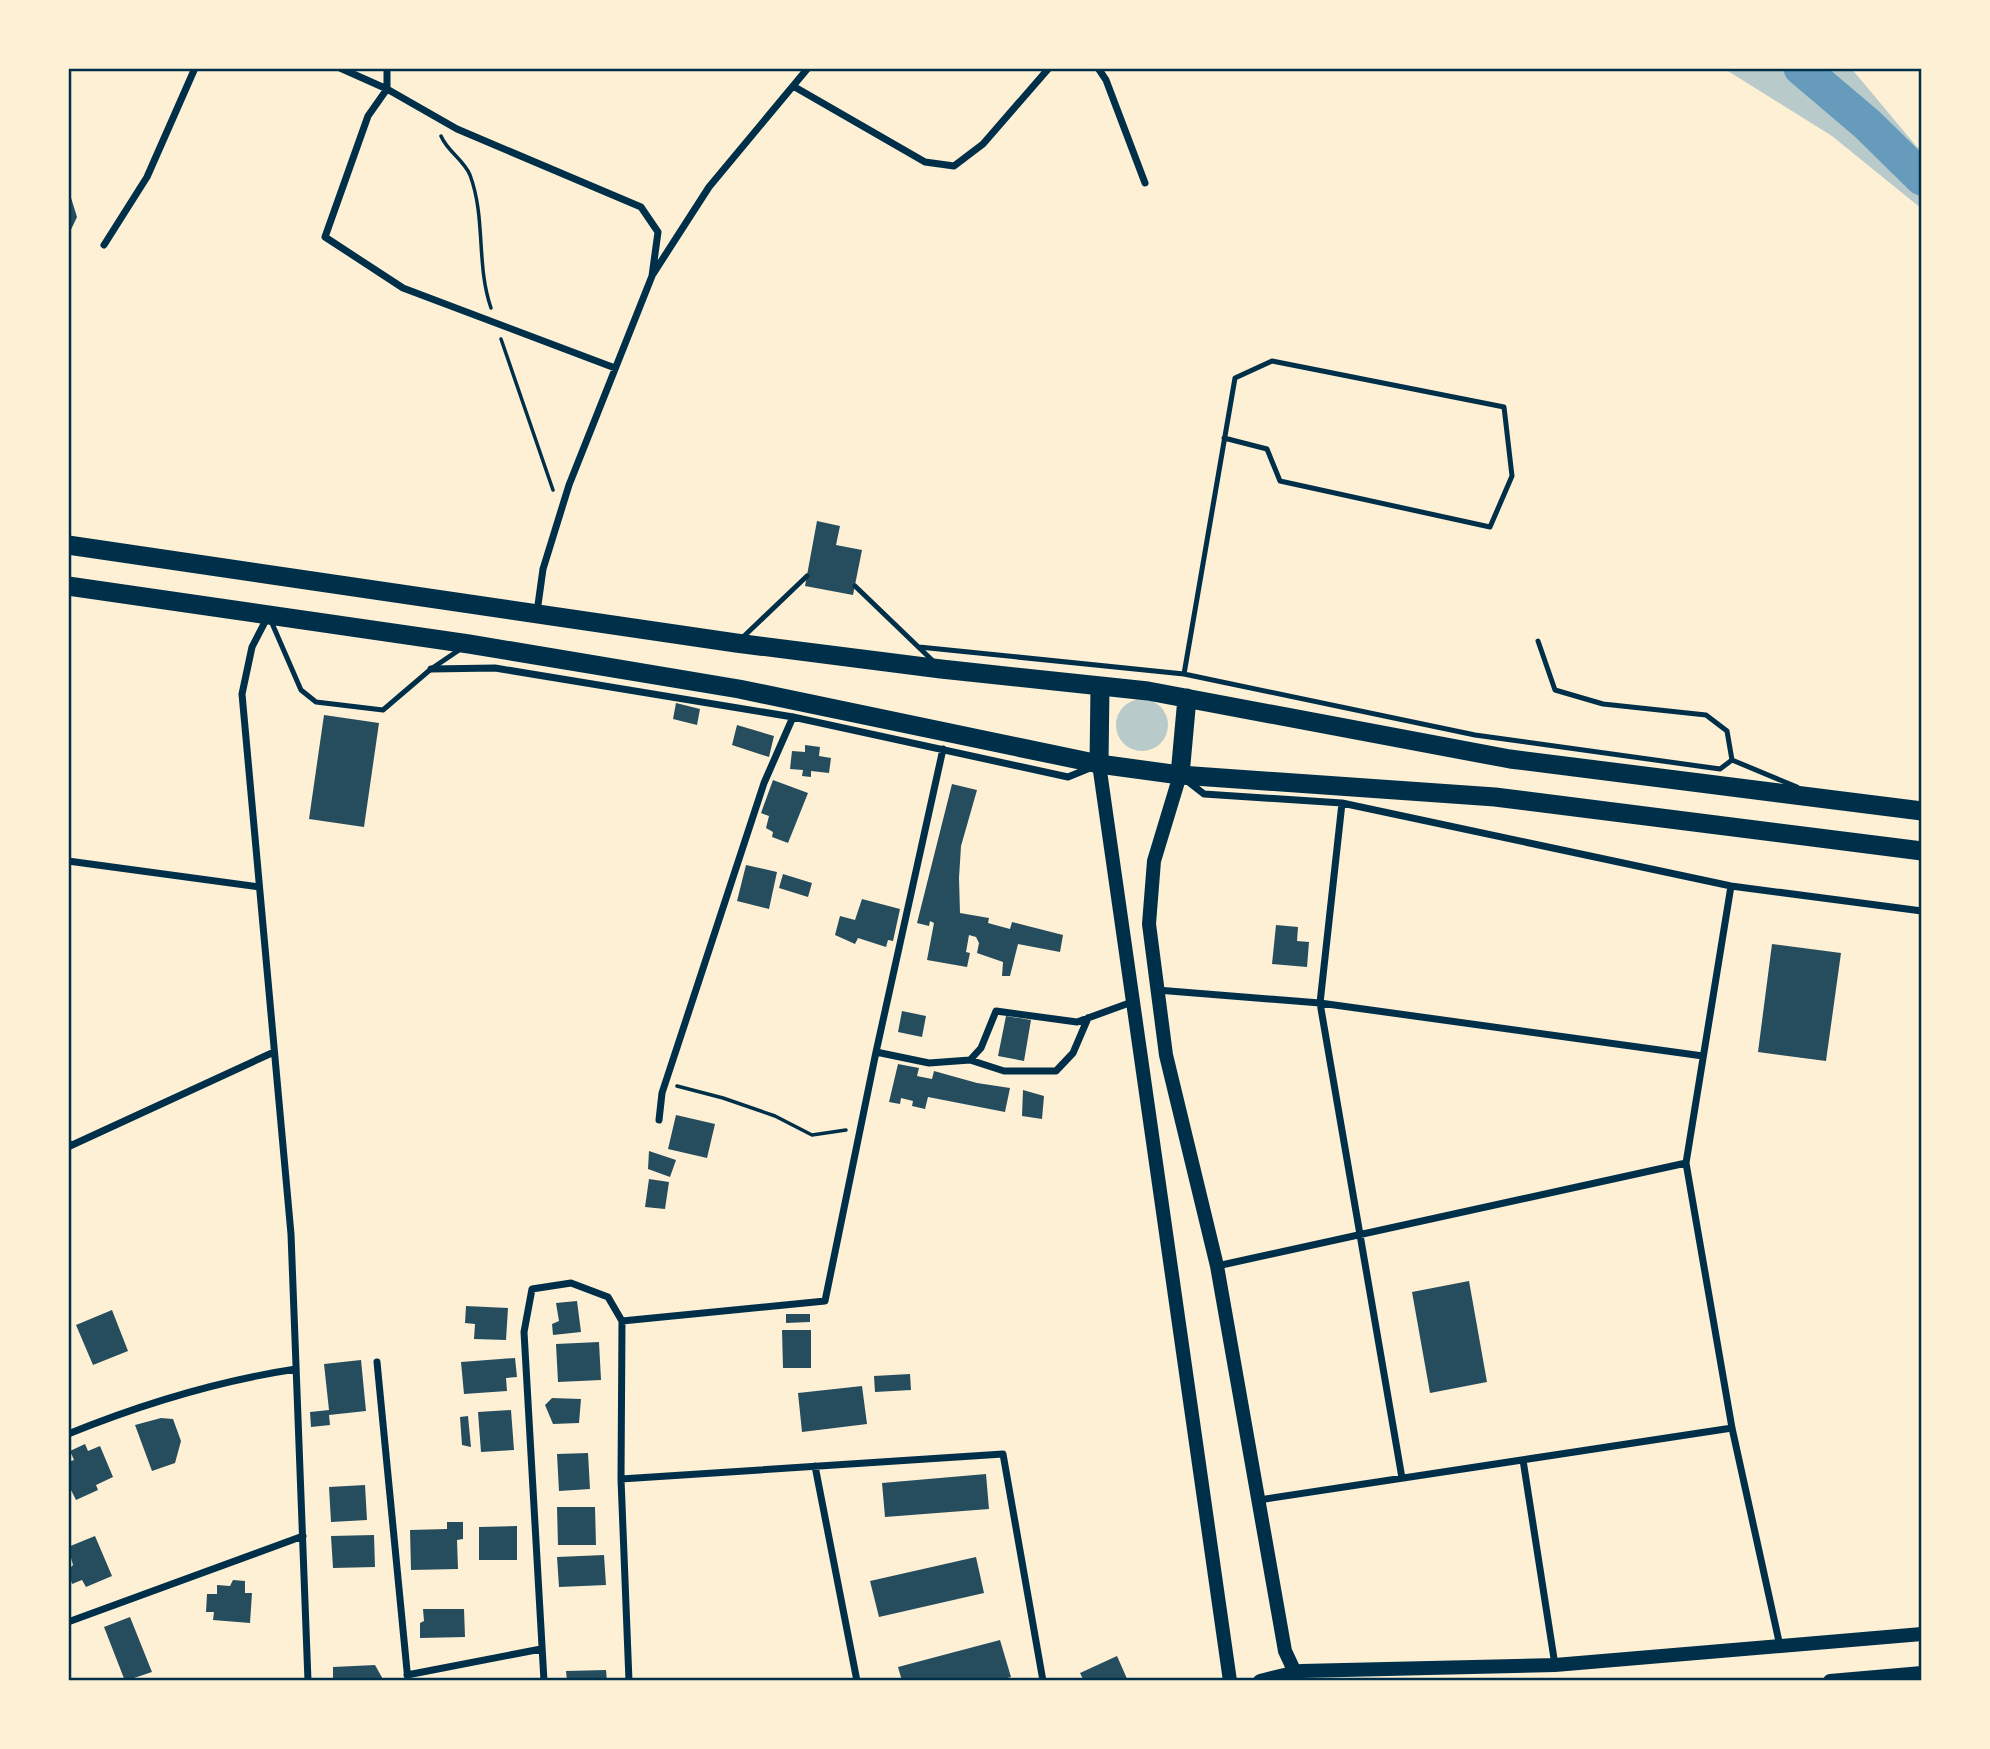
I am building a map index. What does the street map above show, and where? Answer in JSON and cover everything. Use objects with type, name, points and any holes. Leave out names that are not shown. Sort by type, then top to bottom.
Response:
[{"type":"highway","points":[[68,545],[736,643],[941,670],[1148,691],[1510,759],[1922,811]]},
{"type":"highway","points":[[68,586],[469,644],[739,689],[1099,764],[1180,775],[1495,797],[1922,851]]},
{"type":"highway","points":[[1099,764],[1100,686]]},
{"type":"highway","points":[[1180,775],[1187,698]]},
{"type":"main road","points":[[1099,764],[1230,1681]]},
{"type":"main road","points":[[1180,775],[1154,861],[1149,924],[1157,990],[1166,1055],[1217,1266],[1285,1651],[1297,1677]]},
{"type":"main road","points":[[1260,1681],[1555,1665],[1922,1634]]},
{"type":"main road","points":[[1830,1681],[1922,1674]]},
{"type":"street","points":[[104,245],[147,177],[195,68]]},
{"type":"street","points":[[340,68],[387,89],[457,129],[641,207],[658,232],[652,276]]},
{"type":"street","points":[[387,68],[387,89],[368,117],[325,237],[403,288],[615,368]]},
{"type":"street","points":[[537,614],[543,569],[569,485],[652,276],[709,187],[808,68]]},
{"type":"street","points":[[793,86],[925,162],[954,166],[983,144],[1049,68]]},
{"type":"street","points":[[1098,68],[1106,80],[1145,183]]},
{"type":"street","points":[[269,615],[252,647],[243,694],[291,1234],[308,1681]]},
{"type":"street","points":[[431,669],[495,668],[793,717],[1068,777],[1099,764]]},
{"type":"street","points":[[659,1120],[665,1083],[764,783],[793,717]]},
{"type":"street","points":[[622,1321],[825,1301],[876,1052],[943,749]]},
{"type":"street","points":[[1180,775],[1204,794],[1342,803],[1731,886],[1922,911]]},
{"type":"street","points":[[1342,803],[1320,1003],[1402,1478]]},
{"type":"street","points":[[68,861],[259,887]]},
{"type":"street","points":[[1731,886],[1686,1163],[1732,1428],[1780,1646]]},
{"type":"street","points":[[1157,990],[1320,1003],[1703,1056]]},
{"type":"street","points":[[970,1060],[981,1048],[996,1012],[1077,1023],[1132,1002]]},
{"type":"street","points":[[876,1052],[929,1063],[970,1060],[1004,1070],[1056,1071],[1073,1053],[1089,1017]]},
{"type":"street","points":[[68,1142],[70,1146],[274,1052]]},
{"type":"street","points":[[1217,1266],[1686,1163]]},
{"type":"street","points":[[544,1681],[524,1332],[532,1289],[571,1283],[608,1297],[622,1321],[621,1479],[629,1681]]},
{"type":"street","points":[[377,1363],[407,1678],[541,1649]]},
{"type":"street","points":[[68,1434],[133,1408],[250,1376],[296,1369]]},
{"type":"street","points":[[1257,1500],[1732,1428]]},
{"type":"street","points":[[621,1479],[1003,1454],[1043,1681]]},
{"type":"street","points":[[1524,1460],[1555,1665]]},
{"type":"street","points":[[815,1466],[857,1681]]},
{"type":"street","points":[[68,1622],[303,1536]]},
{"type":"lane","points":[[1184,674],[1224,438],[1235,378],[1272,361],[1504,407],[1512,476],[1490,527],[1280,481],[1267,449],[1224,438]]},
{"type":"lane","points":[[736,643],[807,576]]},
{"type":"lane","points":[[855,586],[941,670]]},
{"type":"lane","points":[[269,615],[302,690],[316,702],[383,710],[431,669],[469,644]]},
{"type":"lane","points":[[1538,641],[1555,690],[1603,704],[1706,715],[1727,731],[1732,760]]},
{"type":"lane","points":[[919,647],[1184,674],[1475,735],[1720,769],[1732,760]]},
{"type":"lane","points":[[1732,760],[1825,799]]},
{"type":"path","points":[[665,1083],[723,1098],[775,1116],[812,1135],[860,1128]]},
{"type":"shaded area","points":[[1723,68],[1851,68],[1917,147],[1922,148],[1922,209],[1832,136]]},
{"type":"shaded area","points":[[1142,699],[1152,701],[1160,707],[1166,715],[1166,735],[1160,743],[1152,749],[1142,751],[1132,749],[1124,743],[1118,735],[1116,725],[1118,715],[1124,707],[1132,701]]},
{"type":"building","points":[[68,188],[77,217],[68,236]]},
{"type":"building","points":[[817,521],[840,526],[836,545],[862,550],[853,595],[805,586]]},
{"type":"building","points":[[676,703],[700,709],[697,725],[673,719]]},
{"type":"building","points":[[324,715],[379,723],[364,827],[309,819]]},
{"type":"building","points":[[737,725],[774,736],[769,757],[732,745]]},
{"type":"building","points":[[805,745],[820,747],[819,756],[831,758],[829,773],[811,771],[811,777],[802,776],[803,770],[790,769],[792,751],[805,752]]},
{"type":"building","points":[[773,780],[808,793],[788,843],[772,837],[773,832],[766,828],[769,816],[761,813]]},
{"type":"building","points":[[952,784],[977,790],[961,846],[960,913],[989,918],[988,923],[1010,929],[1012,922],[1063,935],[1060,952],[1018,944],[1010,976],[1002,976],[1003,962],[977,953],[979,943],[976,937],[969,935],[966,952],[970,953],[967,967],[927,960],[934,923],[930,921],[929,926],[917,923]]},
{"type":"building","points":[[746,865],[777,872],[769,909],[737,901]]},
{"type":"building","points":[[783,874],[812,883],[808,897],[779,888]]},
{"type":"building","points":[[862,899],[900,909],[893,941],[888,940],[886,947],[858,938],[855,944],[835,935],[840,916],[855,920]]},
{"type":"building","points":[[1276,925],[1298,927],[1297,941],[1309,942],[1307,967],[1272,964]]},
{"type":"building","points":[[1772,944],[1841,953],[1826,1061],[1758,1052]]},
{"type":"building","points":[[902,1011],[926,1016],[922,1037],[898,1032]]},
{"type":"building","points":[[1006,1016],[1031,1020],[1024,1061],[998,1056]]},
{"type":"building","points":[[898,1064],[919,1068],[917,1076],[932,1079],[934,1071],[977,1083],[1010,1088],[1005,1112],[928,1097],[925,1109],[912,1106],[913,1101],[901,1098],[900,1104],[889,1102]]},
{"type":"building","points":[[1023,1090],[1044,1096],[1042,1119],[1022,1116]]},
{"type":"building","points":[[676,1115],[715,1124],[707,1158],[668,1149]]},
{"type":"building","points":[[649,1151],[676,1160],[670,1177],[648,1169]]},
{"type":"building","points":[[649,1179],[669,1182],[665,1209],[645,1207]]},
{"type":"building","points":[[1469,1281],[1487,1382],[1430,1393],[1412,1292]]},
{"type":"building","points":[[577,1301],[581,1332],[553,1335],[552,1324],[559,1321],[556,1303]]},
{"type":"building","points":[[466,1306],[508,1308],[506,1340],[474,1339],[475,1324],[465,1323]]},
{"type":"building","points":[[112,1310],[128,1351],[93,1365],[76,1325]]},
{"type":"building","points":[[786,1314],[810,1314],[810,1322],[786,1323]]},
{"type":"building","points":[[782,1330],[811,1330],[811,1368],[783,1368]]},
{"type":"building","points":[[599,1342],[601,1380],[558,1382],[556,1344]]},
{"type":"building","points":[[515,1358],[517,1377],[506,1378],[507,1391],[464,1394],[461,1362]]},
{"type":"building","points":[[361,1360],[366,1411],[329,1415],[330,1425],[311,1427],[310,1412],[329,1410],[324,1364]]},
{"type":"building","points":[[910,1374],[911,1390],[875,1392],[874,1376]]},
{"type":"building","points":[[862,1386],[867,1424],[802,1432],[798,1393]]},
{"type":"building","points":[[552,1398],[581,1399],[579,1423],[553,1424],[545,1405]]},
{"type":"building","points":[[511,1410],[514,1450],[481,1452],[478,1412]]},
{"type":"building","points":[[468,1416],[471,1447],[462,1445],[460,1417]]},
{"type":"building","points":[[161,1418],[173,1419],[181,1441],[175,1463],[152,1471],[135,1425]]},
{"type":"building","points":[[85,1444],[88,1451],[100,1446],[113,1477],[96,1485],[98,1490],[76,1500],[68,1484],[68,1462],[74,1460],[70,1451]]},
{"type":"building","points":[[588,1453],[590,1489],[559,1491],[557,1454]]},
{"type":"building","points":[[986,1474],[989,1509],[885,1517],[882,1483]]},
{"type":"building","points":[[365,1485],[367,1520],[331,1522],[329,1487]]},
{"type":"building","points":[[557,1507],[595,1507],[596,1545],[558,1545]]},
{"type":"building","points":[[447,1522],[463,1522],[463,1539],[457,1540],[458,1569],[411,1570],[410,1530],[447,1529]]},
{"type":"building","points":[[517,1526],[517,1560],[479,1560],[479,1527]]},
{"type":"building","points":[[374,1535],[375,1567],[333,1568],[331,1536]]},
{"type":"building","points":[[95,1536],[112,1576],[86,1587],[82,1580],[72,1584],[68,1570],[73,1565],[68,1547]]},
{"type":"building","points":[[604,1555],[606,1585],[559,1587],[557,1557]]},
{"type":"building","points":[[976,1557],[984,1593],[879,1617],[870,1581]]},
{"type":"building","points":[[233,1580],[245,1581],[245,1593],[252,1593],[250,1623],[213,1620],[214,1612],[206,1612],[207,1594],[217,1594],[217,1585],[230,1586]]},
{"type":"building","points":[[423,1609],[464,1609],[465,1637],[420,1638],[420,1623],[424,1621]]},
{"type":"building","points":[[130,1617],[152,1672],[125,1681],[104,1627]]},
{"type":"building","points":[[1000,1640],[1011,1677],[996,1681],[902,1681],[898,1667]]},
{"type":"building","points":[[1117,1656],[1128,1681],[1084,1681],[1080,1673]]},
{"type":"building","points":[[375,1665],[384,1681],[333,1681],[333,1667]]},
{"type":"building","points":[[606,1670],[607,1681],[567,1681],[566,1671]]},
{"type":"waterway","points":[[1801,68],[1867,124],[1922,178]]}]
